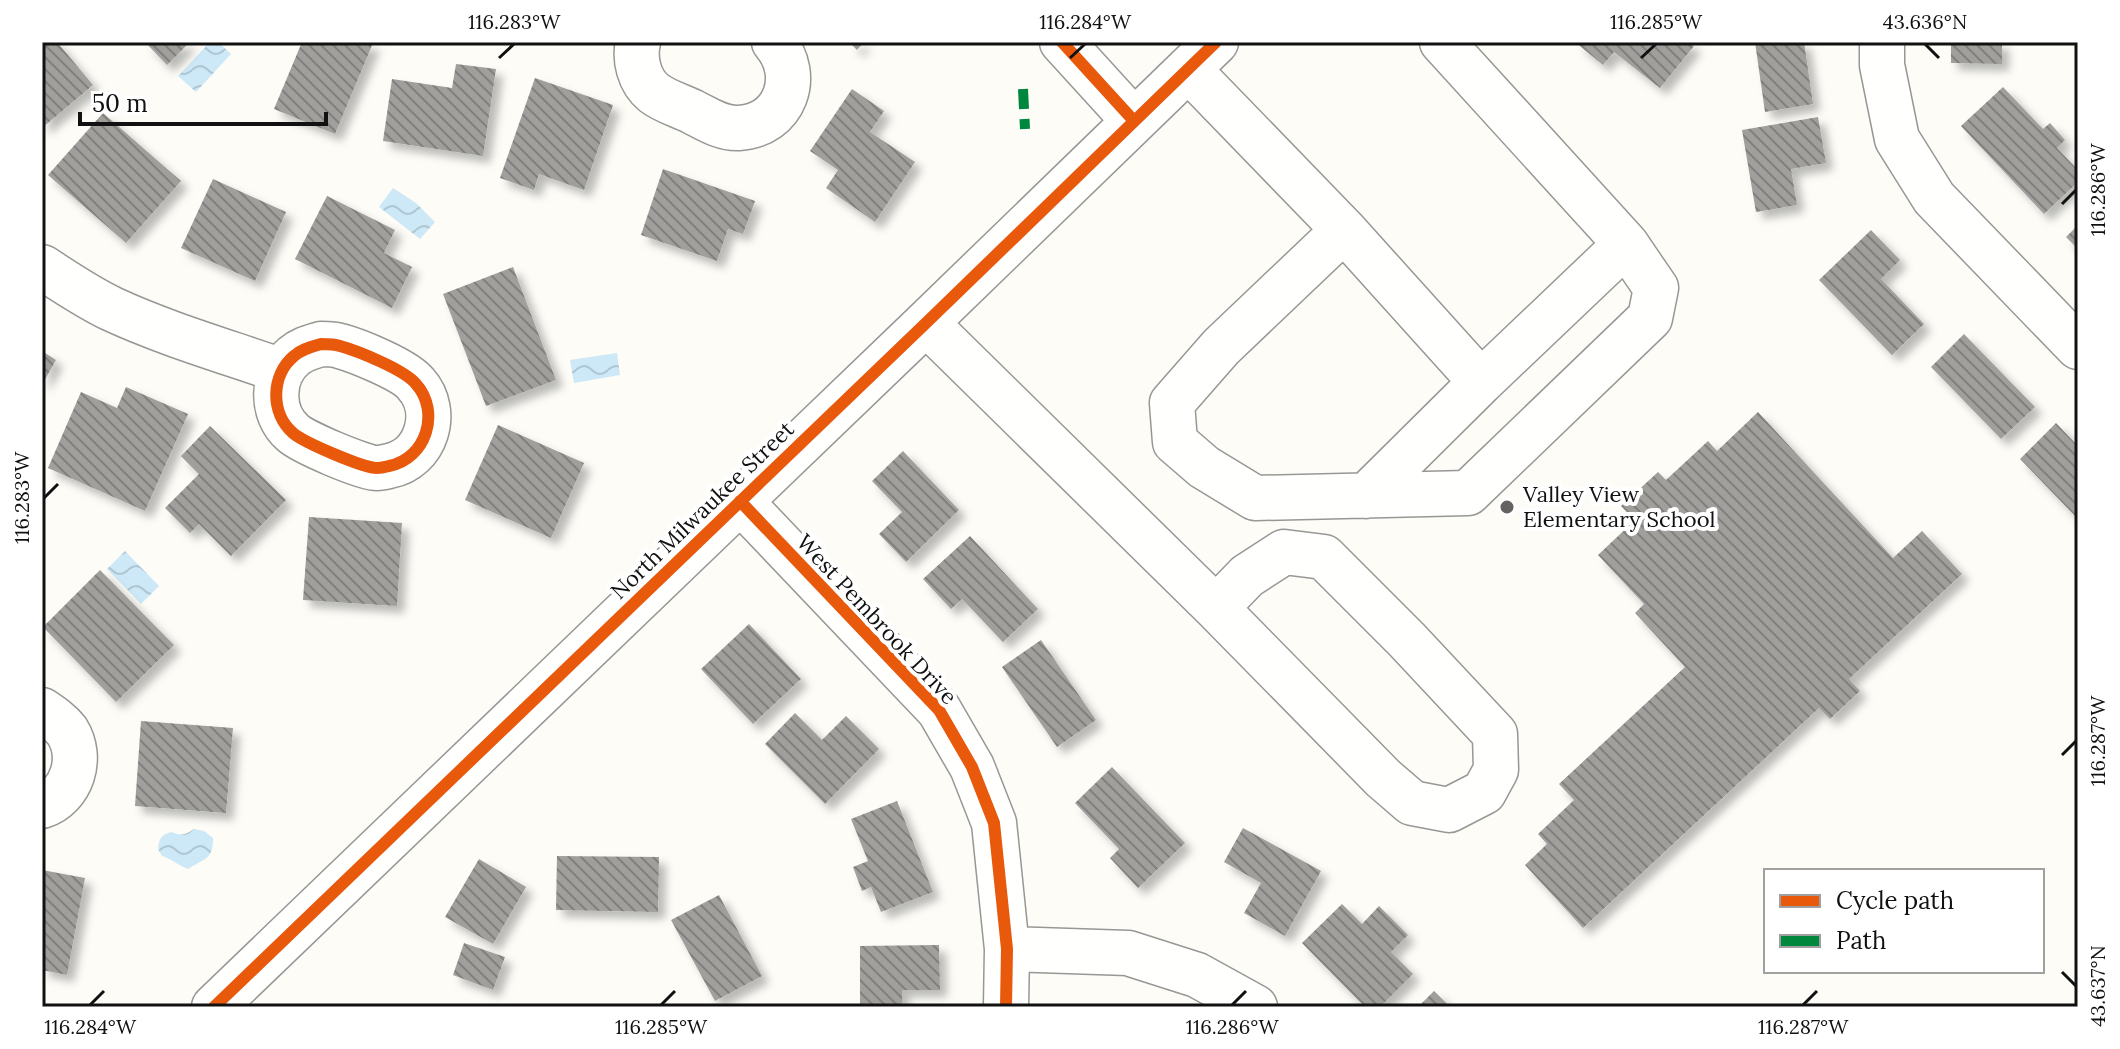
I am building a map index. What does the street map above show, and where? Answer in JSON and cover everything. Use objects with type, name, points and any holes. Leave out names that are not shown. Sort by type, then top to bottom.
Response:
[{"type":"street","points":[[638,42],[637,63],[653,93],[719,125],[736,128],[753,126],[769,118],[781,106],[789,74],[785,59],[774,42]]},
{"type":"street","points":[[1062,42],[1134,121]]},
{"type":"street","points":[[1344,230],[1221,347],[1172,403],[1175,442],[1204,467],[1255,498],[1468,493],[1650,318],[1656,288],[1626,244],[1442,42]]},
{"type":"street","points":[[1882,42],[1882,65],[1897,139],[1934,198],[2078,347]]},
{"type":"street","points":[[1205,50],[1344,230],[1481,382]]},
{"type":"street","name":"North Milwaukee Street","points":[[214,1007],[926,323],[1205,50]]},
{"type":"street","points":[[1366,496],[1626,244]]},
{"type":"street","points":[[42,267],[74,289],[111,308],[282,371]]},
{"type":"street","points":[[926,323],[1216,608],[1383,778],[1412,803],[1449,810],[1484,792],[1496,770],[1495,734],[1324,557],[1284,552],[1247,576],[1216,608]]},
{"type":"street","name":"West Pembrook Drive","points":[[740,501],[939,710],[972,767],[994,823],[1007,949],[1006,1007]]},
{"type":"street","points":[[42,710],[68,732],[74,748],[75,764],[63,793],[42,806]]},
{"type":"street","points":[[1007,949],[1128,953],[1197,975],[1255,1007]]},
{"type":"water","points":[[210,42],[218,42],[231,54],[196,92],[178,76]]},
{"type":"water","points":[[393,188],[416,203],[435,222],[420,239],[379,207]]},
{"type":"water","points":[[617,353],[620,375],[574,383],[570,360]]},
{"type":"water","points":[[125,551],[159,586],[141,604],[107,569]]},
{"type":"water","points":[[194,829],[204,831],[213,838],[207,858],[188,869],[162,856],[158,849],[163,836],[171,832],[188,833]]},
{"type":"building","points":[[42,42],[57,42],[93,85],[42,128]]},
{"type":"building","points":[[145,42],[190,42],[167,65]]},
{"type":"building","points":[[302,42],[373,43],[335,134],[274,109]]},
{"type":"building","points":[[849,42],[864,42],[857,50]]},
{"type":"building","points":[[1575,42],[1689,42],[1694,46],[1660,88],[1614,52],[1603,65]]},
{"type":"building","points":[[1755,42],[1804,42],[1813,104],[1765,112]]},
{"type":"building","points":[[1951,42],[2002,42],[2002,64],[1951,63]]},
{"type":"building","points":[[456,64],[496,69],[483,156],[383,141],[392,79],[452,88]]},
{"type":"building","points":[[535,78],[613,105],[584,190],[539,174],[534,190],[500,178]]},
{"type":"building","points":[[2003,87],[2043,129],[2050,123],[2065,140],[2057,148],[2078,170],[2078,182],[2044,214],[1961,126]]},
{"type":"building","points":[[852,89],[884,111],[870,132],[915,162],[875,222],[826,188],[838,170],[810,151]]},
{"type":"building","points":[[103,113],[181,181],[126,243],[48,175]]},
{"type":"building","points":[[1818,117],[1826,163],[1791,169],[1797,205],[1756,212],[1742,130]]},
{"type":"building","points":[[663,169],[755,201],[743,234],[728,229],[717,261],[641,235]]},
{"type":"building","points":[[213,179],[286,212],[255,281],[181,248]]},
{"type":"building","points":[[327,196],[395,230],[384,253],[412,267],[392,308],[295,259]]},
{"type":"building","points":[[2078,225],[2078,249],[2066,237]]},
{"type":"building","points":[[1871,230],[1900,260],[1881,279],[1924,324],[1892,355],[1819,280]]},
{"type":"building","points":[[513,267],[556,380],[486,406],[443,294]]},
{"type":"building","points":[[1964,334],[2035,407],[2001,439],[1931,367]]},
{"type":"building","points":[[42,351],[56,360],[42,385]]},
{"type":"building","points":[[126,387],[188,414],[145,511],[48,468],[81,392],[117,408]]},
{"type":"building","points":[[1758,412],[1893,558],[1922,531],[1962,574],[1849,679],[1860,691],[1830,719],[1819,708],[1583,928],[1525,865],[1547,844],[1538,834],[1574,800],[1559,784],[1685,667],[1635,613],[1644,604],[1598,555],[1635,520],[1621,506],[1658,472],[1666,480],[1708,441],[1717,451]]},
{"type":"building","points":[[2056,423],[2078,446],[2078,519],[2020,459]]},
{"type":"building","points":[[498,425],[584,463],[551,538],[465,500]]},
{"type":"building","points":[[210,426],[286,500],[231,556],[199,524],[190,533],[165,508],[199,474],[181,456]]},
{"type":"building","points":[[903,451],[959,510],[906,562],[879,534],[902,512],[872,481]]},
{"type":"building","points":[[309,517],[402,523],[397,606],[303,600]]},
{"type":"building","points":[[970,536],[1038,609],[1003,642],[962,599],[951,609],[923,579]]},
{"type":"building","points":[[100,570],[174,645],[116,702],[43,627]]},
{"type":"building","points":[[749,624],[801,679],[753,724],[701,669]]},
{"type":"building","points":[[1041,640],[1096,720],[1057,747],[1002,667]]},
{"type":"building","points":[[795,713],[822,740],[846,716],[879,749],[825,804],[765,744]]},
{"type":"building","points":[[141,721],[233,728],[226,813],[135,806]]},
{"type":"building","points":[[1112,767],[1185,843],[1138,888],[1110,858],[1119,849],[1075,803]]},
{"type":"building","points":[[897,801],[933,892],[881,912],[871,887],[862,891],[853,867],[868,861],[851,819]]},
{"type":"building","points":[[1243,828],[1321,871],[1285,936],[1244,913],[1261,883],[1224,862]]},
{"type":"building","points":[[557,856],[659,857],[658,912],[556,910]]},
{"type":"building","points":[[479,859],[526,887],[493,944],[445,917]]},
{"type":"building","points":[[42,870],[85,878],[67,975],[42,970]]},
{"type":"building","points":[[719,895],[762,976],[715,1001],[671,920]]},
{"type":"building","points":[[1342,904],[1362,924],[1379,906],[1408,935],[1391,952],[1413,974],[1380,1007],[1365,1007],[1302,943]]},
{"type":"building","points":[[464,943],[505,957],[493,990],[453,975]]},
{"type":"building","points":[[939,945],[940,990],[902,990],[902,1007],[860,1007],[860,946]]},
{"type":"building","points":[[1434,991],[1450,1007],[1418,1007]]},
{"type":"marked path","points":[[1023,89],[1025,129]]},
{"type":"cycle path","points":[[1062,42],[1134,121]]},
{"type":"cycle path","points":[[214,1007],[1216,42]]},
{"type":"cycle path","points":[[321,344],[338,345],[392,367],[416,384],[424,395],[428,408],[426,433],[412,454],[402,462],[370,467],[308,442],[285,425],[276,394],[281,373],[297,354],[321,344]]},
{"type":"cycle path","points":[[740,501],[939,710],[972,767],[994,823],[1007,949],[1006,1007]]},
{"type":"place","name":"Valley View Elementary School","points":[[1507,507]]}]
